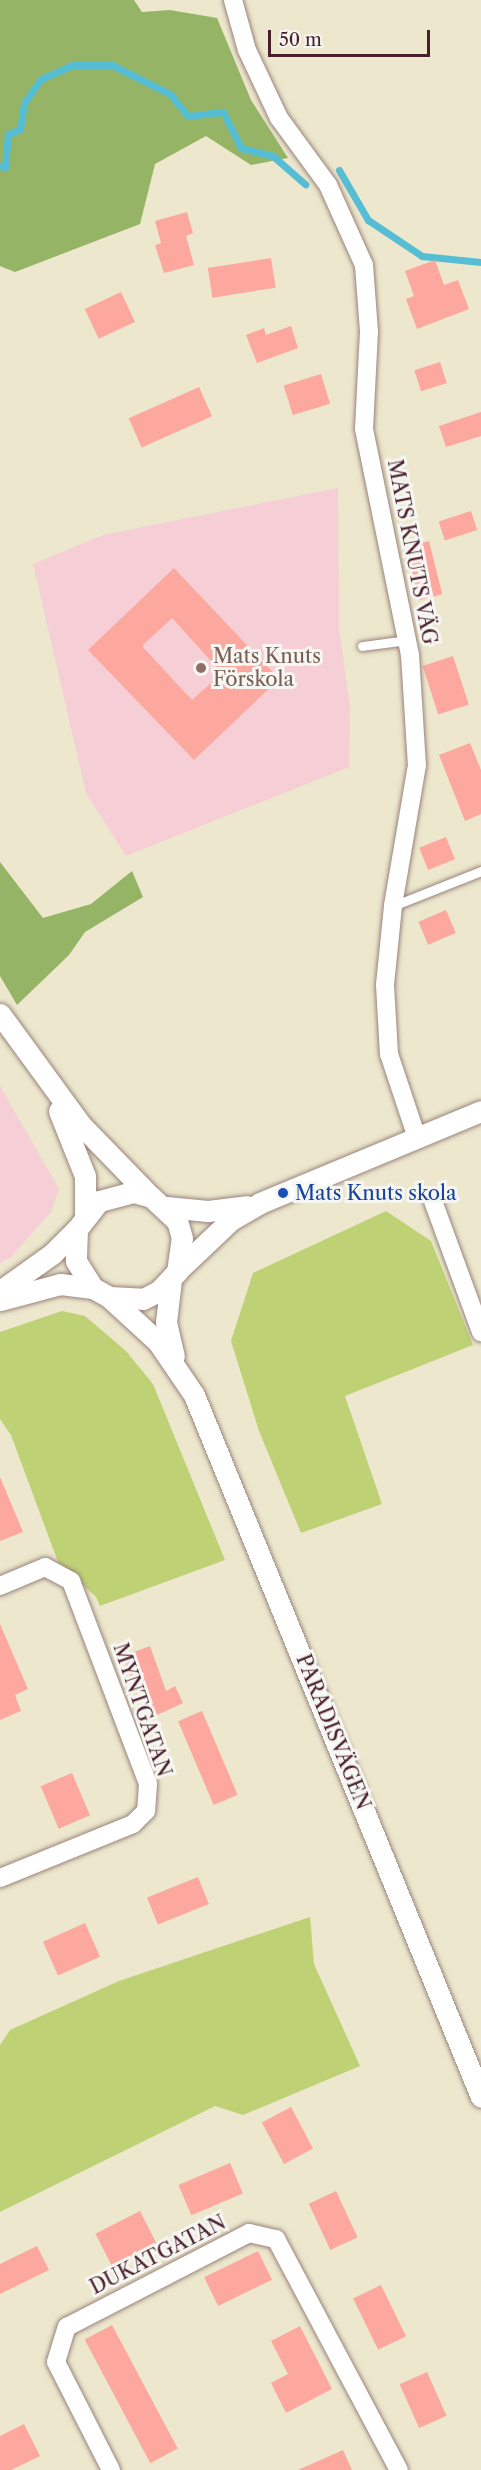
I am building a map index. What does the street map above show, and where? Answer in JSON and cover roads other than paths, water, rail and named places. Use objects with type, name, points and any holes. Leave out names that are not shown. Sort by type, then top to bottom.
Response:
[{"type":"street","name":"MATS KNUTS VÄG","points":[[233,0],[247,50],[279,118],[328,184],[364,265],[369,331],[364,429],[407,640],[417,765],[393,906],[385,985],[388,1054],[417,1138]]},
{"type":"street","points":[[0,1014],[31,1061],[81,1125],[158,1202],[182,1238],[174,1276]]},
{"type":"street","points":[[31,1061],[76,1147],[85,1176],[76,1261],[101,1292]]},
{"type":"street","points":[[0,1300],[60,1284],[143,1299],[174,1276],[231,1220],[260,1203],[481,1111]]},
{"type":"street","points":[[0,1291],[52,1254],[99,1201],[115,1194],[133,1192],[158,1202],[208,1211],[260,1203]]},
{"type":"street","points":[[433,1201],[481,1332]]},
{"type":"street","name":"PARADISVÄGEN","points":[[174,1276],[166,1322],[180,1370]]},
{"type":"street","name":"PARADISVÄGEN","points":[[101,1292],[158,1342],[180,1370],[194,1395],[266,1564],[481,2097]]},
{"type":"street","name":"MYNTGATAN","points":[[0,1586],[45,1567],[71,1581],[148,1784],[146,1811],[133,1824],[0,1878]]},
{"type":"street","name":"DUKATGATAN","points":[[111,2470],[56,2362],[67,2327],[249,2233],[276,2240],[399,2470]]},
{"type":"lane","points":[[362,646],[407,640]]},
{"type":"lane","points":[[393,906],[481,871]]},
{"type":"waterway","points":[[0,166],[5,167],[8,134],[20,129],[24,103],[41,79],[72,65],[112,65],[170,94],[188,116],[223,112],[241,148],[273,156],[305,184]]},
{"type":"waterway","points":[[339,170],[368,220],[422,256],[481,262]]},
{"type":"place","name":"Mats Knuts Förskola","points":[[201,668]]},
{"type":"place","name":"Mats Knuts skola","points":[[283,1193]]}]
